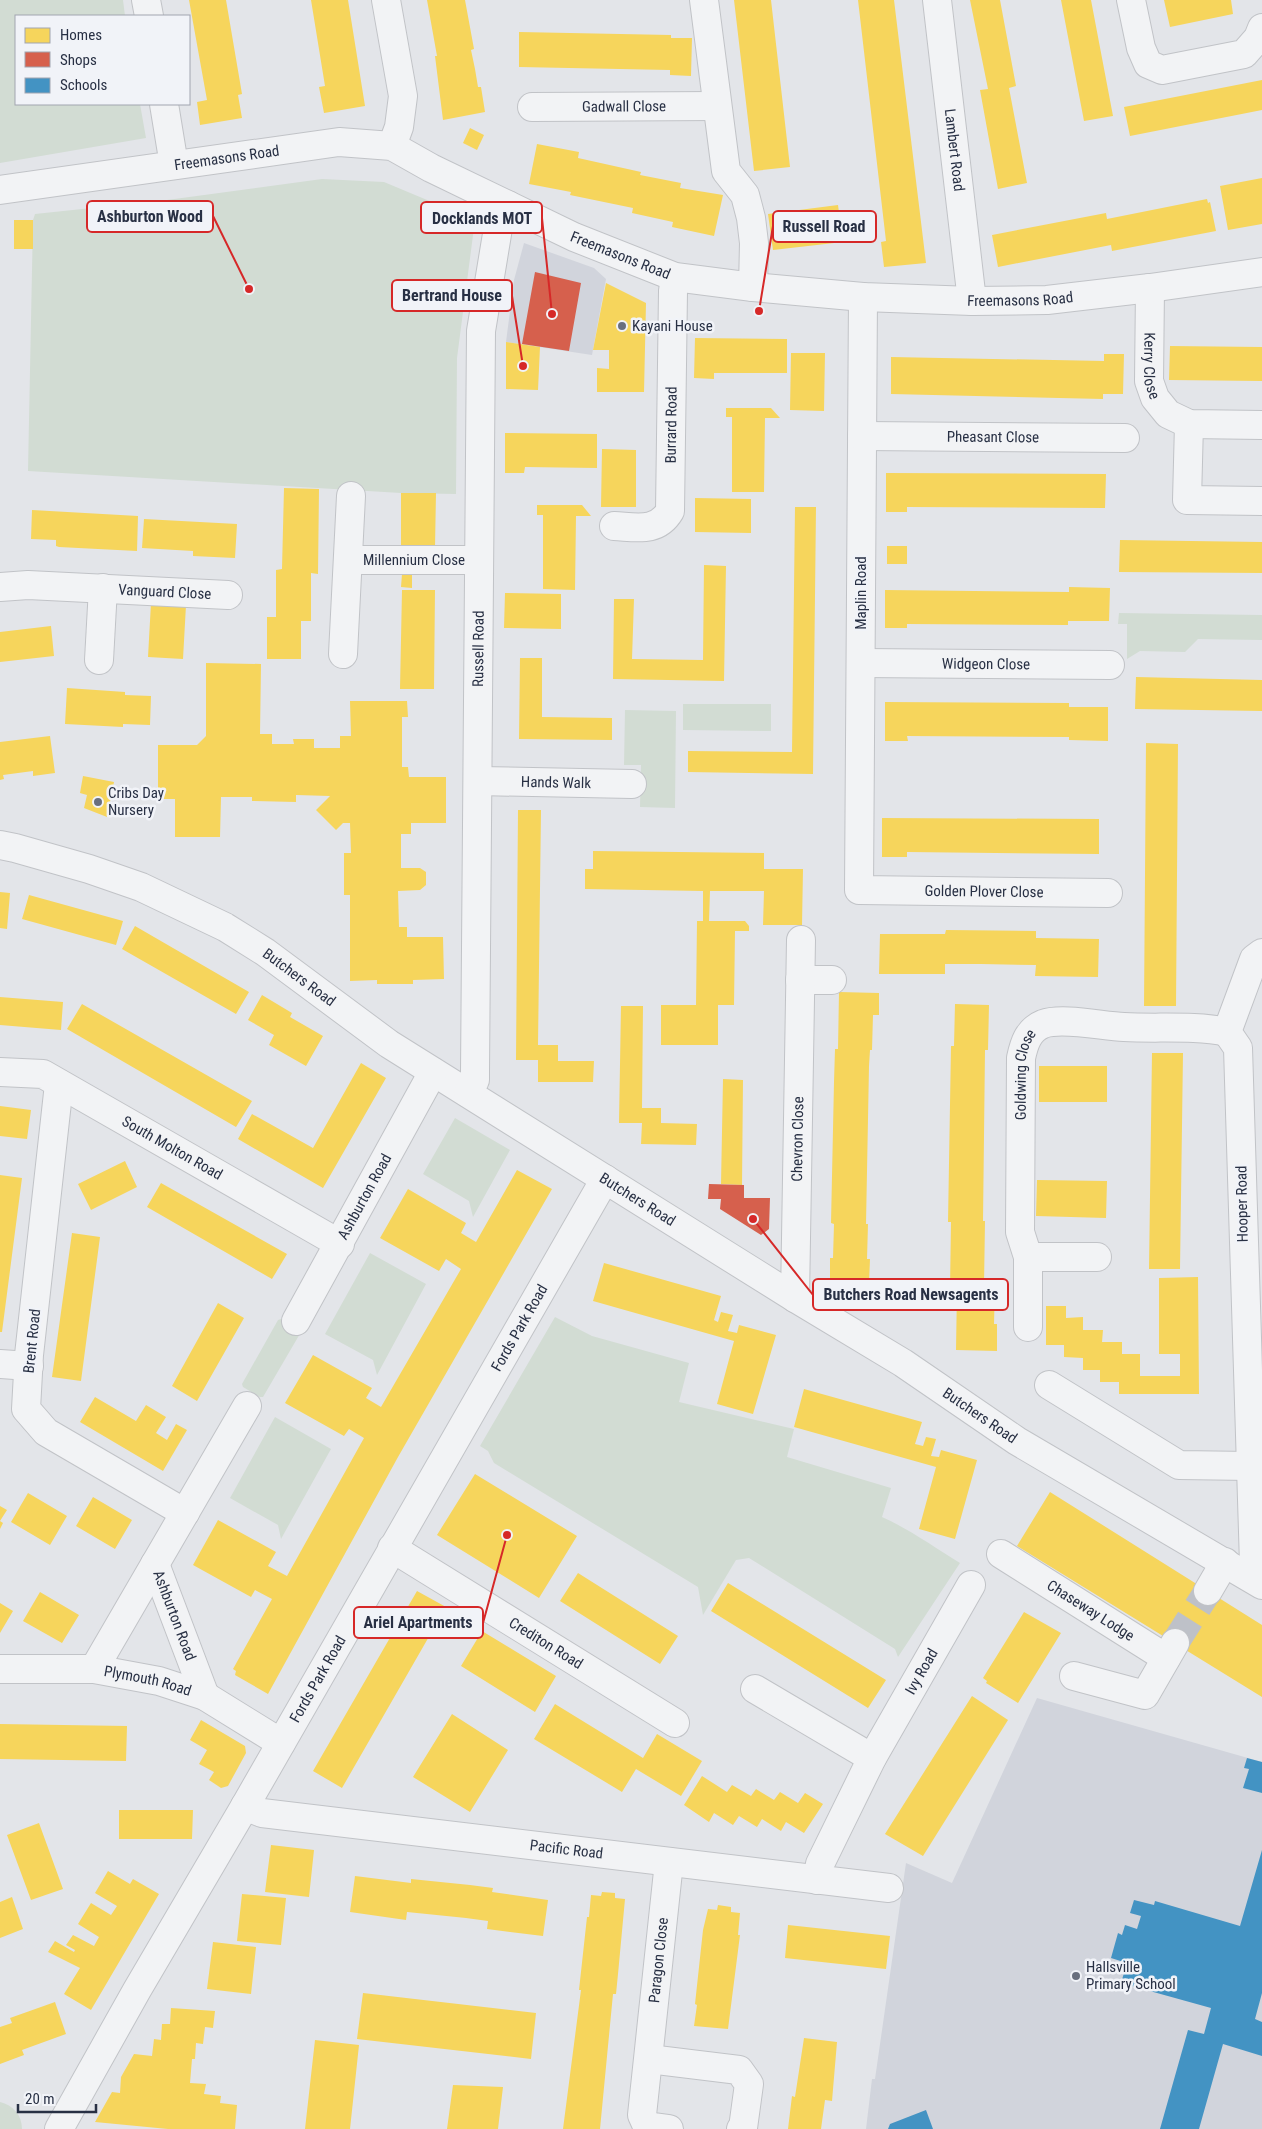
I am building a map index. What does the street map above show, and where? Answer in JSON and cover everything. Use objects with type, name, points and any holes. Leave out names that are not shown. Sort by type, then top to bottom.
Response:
[{"type":"street","points":[[146,0],[149,15]]},
{"type":"street","points":[[386,0],[403,96],[400,122],[392,146]]},
{"type":"street","points":[[704,0],[726,171],[744,195],[752,218],[754,243],[753,287]]},
{"type":"street","name":"Lambert Road","points":[[937,0],[972,301]]},
{"type":"street","points":[[1131,0],[1141,48],[1148,64],[1162,70],[1244,54],[1258,38],[1262,28]]},
{"type":"street","points":[[164,105],[174,165]]},
{"type":"street","name":"Gadwall Close","points":[[532,107],[717,106]]},
{"type":"street","name":"Freemasons Road","points":[[0,190],[339,142],[392,146],[431,168],[574,237],[674,277],[753,287],[863,297],[972,301],[1047,300],[1262,272]]},
{"type":"street","name":"Russell Road","points":[[468,1093],[475,1080],[481,331],[500,222],[508,205]]},
{"type":"street","name":"Burrard Road","points":[[614,526],[656,526],[664,521],[670,511],[672,291],[674,277]]},
{"type":"street","name":"Kerry Close","points":[[1150,288],[1149,381],[1155,398],[1168,414],[1189,424],[1262,425]]},
{"type":"street","name":"Maplin Road","points":[[859,890],[863,297]]},
{"type":"street","points":[[1189,424],[1188,500],[1262,501]]},
{"type":"street","name":"Pheasant Close","points":[[862,436],[1125,438]]},
{"type":"street","name":"Millennium Close","points":[[343,654],[351,496]]},
{"type":"street","name":"Millennium Close","points":[[348,560],[479,560]]},
{"type":"street","name":"Vanguard Close","points":[[0,587],[28,585],[228,594]]},
{"type":"street","name":"Vanguard Close","points":[[99,660],[103,588]]},
{"type":"street","name":"Widgeon Close","points":[[861,663],[1110,665]]},
{"type":"street","name":"Hands Walk","points":[[478,781],[632,784]]},
{"type":"street","name":"Butchers Road","points":[[0,845],[80,866],[140,887],[225,927],[265,952],[389,1044],[433,1072],[795,1298],[903,1363],[1018,1441],[1255,1581]]},
{"type":"street","name":"Golden Plover Close","points":[[859,890],[1108,893]]},
{"type":"street","name":"Chevron Close","points":[[795,1298],[800,940]]},
{"type":"street","points":[[1227,1032],[1254,959],[1262,954]]},
{"type":"street","points":[[800,980],[832,980]]},
{"type":"street","name":"Goldwing Close","points":[[1028,1327],[1028,1257],[1020,1232],[1021,1058],[1025,1041],[1034,1030],[1043,1024],[1055,1022],[1122,1027],[1212,1029],[1227,1032]]},
{"type":"street","name":"Hooper Road","points":[[1227,1032],[1238,1048],[1251,1109],[1250,1466],[1255,1581]]},
{"type":"street","name":"South Molton Road","points":[[0,1072],[43,1074],[340,1244]]},
{"type":"street","name":"Ashburton Road","points":[[296,1321],[433,1072]]},
{"type":"street","name":"Brent Road","points":[[60,1084],[26,1408],[46,1432],[185,1513]]},
{"type":"street","name":"Fords Park Road","points":[[59,2129],[137,1990],[245,1806],[605,1178]]},
{"type":"street","points":[[1028,1257],[1097,1257]]},
{"type":"street","points":[[0,1364],[29,1366]]},
{"type":"street","points":[[1049,1385],[1179,1465],[1250,1466]]},
{"type":"street","name":"Ashburton Road","points":[[94,1669],[247,1406]]},
{"type":"street","name":"Crediton Road","points":[[392,1548],[675,1723]]},
{"type":"street","name":"Chaseway Lodge","points":[[1001,1554],[1170,1651],[1145,1695],[1074,1676]]},
{"type":"street","points":[[1208,1591],[1225,1562]]},
{"type":"street","name":"Ashburton Road","points":[[156,1564],[205,1696]]},
{"type":"street","name":"Ivy Road","points":[[817,1880],[820,1864],[872,1758],[971,1585]]},
{"type":"street","name":"Plymouth Road","points":[[0,1669],[94,1669],[160,1681],[205,1696],[281,1743]]},
{"type":"street","points":[[755,1689],[872,1758]]},
{"type":"street","name":"Pacific Road","points":[[245,1806],[262,1813],[889,1888]]},
{"type":"street","name":"Paragon Close","points":[[669,1862],[650,2059],[642,2115],[646,2126],[669,2129]]},
{"type":"street","points":[[650,2059],[738,2070],[749,2084],[743,2128],[741,2129]]},
{"type":"shaded area","points":[[0,0],[123,0],[125,15],[15,15],[15,105],[140,105],[146,138],[0,163]]},
{"type":"shaded area","points":[[322,179],[384,182],[475,220],[457,358],[456,494],[401,493],[28,471],[33,220],[35,214],[167,200]]},
{"type":"shaded area","points":[[524,243],[594,268],[606,279],[592,355],[506,342],[514,280]]},
{"type":"shaded area","points":[[1119,613],[1262,615],[1262,640],[1198,639],[1185,652],[1140,651],[1127,659],[1127,624],[1118,624]]},
{"type":"shaded area","points":[[683,704],[771,704],[771,731],[683,730]]},
{"type":"shaded area","points":[[625,710],[676,711],[675,808],[640,807],[641,765],[624,765]]},
{"type":"shaded area","points":[[455,1118],[510,1150],[473,1217],[469,1201],[423,1174]]},
{"type":"shaded area","points":[[370,1253],[426,1284],[377,1375],[373,1360],[325,1334]]},
{"type":"shaded area","points":[[555,1317],[592,1336],[689,1363],[679,1402],[794,1429],[787,1457],[891,1488],[882,1517],[960,1563],[898,1657],[895,1649],[749,1558],[736,1560],[703,1615],[698,1587],[494,1463],[488,1451],[480,1446]]},
{"type":"shaded area","points":[[284,1318],[301,1332],[263,1397],[260,1397],[243,1387],[242,1384],[278,1320]]},
{"type":"shaded area","points":[[275,1417],[331,1449],[281,1539],[278,1525],[230,1498]]},
{"type":"shaded area","name":"Hallsville Primary School","points":[[1037,1698],[1262,1762],[1262,2129],[866,2129],[872,2079],[875,2079],[906,1863],[952,1883]]},
{"type":"shaded area","points":[[0,2102],[16,2111],[22,2124],[22,2129],[0,2129]]},
{"type":"building: Homes","points":[[189,0],[226,0],[242,94],[238,95],[242,118],[200,125],[197,102],[207,100]]},
{"type":"building: Homes","points":[[311,0],[348,0],[365,106],[324,113],[319,87],[325,86]]},
{"type":"building: Homes","points":[[427,0],[465,0],[474,49],[471,50],[478,87],[481,87],[485,112],[443,120],[435,56],[437,56]]},
{"type":"building: Homes","points":[[734,0],[771,0],[790,167],[754,171]]},
{"type":"building: Homes","points":[[858,0],[894,0],[926,263],[884,267],[881,242],[886,241]]},
{"type":"building: Homes","points":[[970,0],[1000,0],[1016,86],[1009,88],[1027,183],[998,189],[980,90],[988,89]]},
{"type":"building: Homes","points":[[1061,0],[1091,0],[1113,116],[1084,121]]},
{"type":"building: Homes","points":[[1164,0],[1231,0],[1233,14],[1170,27]]},
{"type":"building: Homes","points":[[519,32],[671,35],[671,38],[692,38],[691,76],[670,75],[670,70],[519,67]]},
{"type":"building: Homes","points":[[1262,80],[1262,110],[1130,136],[1124,107]]},
{"type":"building: Homes","points":[[470,128],[484,135],[477,150],[463,143]]},
{"type":"building: Homes","points":[[537,144],[579,152],[578,158],[641,172],[640,175],[681,183],[680,188],[723,195],[714,236],[672,227],[673,222],[632,213],[633,208],[570,195],[571,192],[529,184]]},
{"type":"building: Homes","points":[[1262,178],[1262,224],[1228,230],[1220,186]]},
{"type":"building: Homes","points":[[1207,199],[1208,203],[1210,202],[1216,231],[1112,251],[1111,245],[998,267],[992,235],[1106,213],[1107,219]]},
{"type":"building: Homes","points":[[838,205],[843,242],[773,250],[768,214]]},
{"type":"building: Homes","points":[[14,220],[33,220],[33,249],[14,249]]},
{"type":"building: Homes","name":"Kayani House","points":[[606,283],[646,303],[644,392],[597,392],[597,368],[609,369],[609,350],[593,350]]},
{"type":"building: Homes","points":[[695,338],[787,339],[787,373],[714,373],[714,379],[694,378]]},
{"type":"building: Homes","points":[[506,342],[540,347],[538,390],[506,389]]},
{"type":"building: Homes","points":[[1170,346],[1262,347],[1262,381],[1169,380]]},
{"type":"building: Homes","points":[[791,353],[825,353],[824,411],[790,410]]},
{"type":"building: Homes","points":[[1104,354],[1124,354],[1123,394],[1103,394],[1103,399],[891,394],[891,357],[1104,361]]},
{"type":"building: Homes","points":[[726,408],[771,408],[780,418],[765,418],[764,492],[732,492],[732,417],[726,417]]},
{"type":"building: Homes","points":[[505,433],[597,434],[597,468],[525,467],[524,473],[505,473]]},
{"type":"building: Homes","points":[[602,449],[636,450],[636,507],[601,507]]},
{"type":"building: Homes","points":[[886,473],[1106,474],[1105,508],[907,507],[907,512],[886,512]]},
{"type":"building: Homes","points":[[284,488],[319,489],[318,574],[311,573],[311,621],[301,621],[301,659],[267,659],[267,617],[276,617],[276,570],[282,569]]},
{"type":"building: Homes","points":[[401,493],[436,493],[435,547],[401,547]]},
{"type":"building: Homes","points":[[695,498],[751,499],[751,533],[695,532]]},
{"type":"building: Homes","points":[[537,505],[582,505],[591,516],[576,516],[575,590],[543,589],[543,515],[537,515]]},
{"type":"building: Homes","points":[[795,507],[816,507],[813,774],[688,772],[688,751],[792,752]]},
{"type":"building: Homes","points":[[32,510],[138,516],[137,551],[59,547],[56,546],[56,540],[31,539]]},
{"type":"building: Homes","points":[[144,519],[237,524],[235,558],[193,556],[193,551],[142,548]]},
{"type":"building: Homes","points":[[1120,540],[1262,542],[1262,573],[1119,572]]},
{"type":"building: Homes","points":[[887,546],[907,546],[907,564],[887,564]]},
{"type":"building: Homes","points":[[704,565],[726,566],[724,681],[613,679],[614,599],[634,599],[632,659],[703,660]]},
{"type":"building: Homes","points":[[402,574],[412,575],[412,588],[401,587]]},
{"type":"building: Homes","points":[[1069,587],[1110,588],[1109,621],[1068,621],[1068,625],[907,624],[907,628],[885,628],[885,590],[1069,592]]},
{"type":"building: Homes","points":[[402,590],[435,590],[434,689],[400,689]]},
{"type":"building: Homes","points":[[505,593],[561,594],[561,629],[504,628]]},
{"type":"building: Homes","points":[[151,603],[186,605],[183,659],[148,657]]},
{"type":"building: Homes","points":[[51,626],[54,656],[0,662],[0,632]]},
{"type":"building: Homes","points":[[520,658],[542,658],[542,717],[612,718],[612,740],[519,739]]},
{"type":"building: Homes","points":[[206,663],[261,664],[260,734],[272,734],[272,744],[294,744],[293,739],[314,739],[314,748],[340,748],[340,736],[351,736],[350,701],[407,701],[408,717],[402,717],[402,767],[408,767],[409,777],[446,777],[446,823],[411,823],[411,834],[401,834],[401,868],[420,868],[426,872],[426,885],[420,890],[398,891],[399,927],[407,927],[407,937],[443,937],[444,979],[413,980],[413,984],[377,984],[377,980],[350,981],[350,895],[344,895],[344,853],[351,853],[350,823],[343,823],[336,830],[316,810],[330,796],[296,795],[296,802],[252,801],[252,797],[221,797],[220,837],[175,837],[175,799],[158,799],[158,745],[197,745],[206,736]]},
{"type":"building: Homes","points":[[1136,677],[1262,680],[1262,711],[1135,709]]},
{"type":"building: Homes","points":[[67,688],[125,692],[125,695],[151,696],[150,725],[123,724],[123,727],[65,724]]},
{"type":"building: Homes","points":[[885,702],[1069,703],[1069,707],[1108,707],[1108,741],[1069,740],[1069,737],[907,736],[908,741],[885,741]]},
{"type":"building: Homes","points":[[50,736],[55,773],[33,776],[33,771],[3,775],[4,779],[0,780],[0,742]]},
{"type":"building: Homes","points":[[1146,743],[1178,744],[1176,1006],[1144,1006]]},
{"type":"building: Homes","name":"Cribs Day Nursery","points":[[83,776],[114,782],[107,817],[84,808],[87,795],[80,793]]},
{"type":"building: Homes","points":[[518,810],[541,810],[538,1045],[558,1045],[558,1061],[594,1061],[593,1082],[538,1082],[538,1060],[516,1060]]},
{"type":"building: Homes","points":[[882,818],[1099,819],[1099,854],[907,852],[907,857],[882,857]]},
{"type":"building: Homes","points":[[593,851],[764,853],[764,869],[803,869],[802,925],[763,925],[764,891],[710,891],[709,921],[745,921],[749,926],[749,931],[735,931],[734,1005],[718,1005],[718,1045],[661,1045],[661,1005],[696,1005],[697,921],[703,921],[703,891],[585,889],[585,869],[593,869]]},
{"type":"building: Homes","points":[[0,892],[10,893],[7,929],[0,928]]},
{"type":"building: Homes","points":[[29,895],[123,921],[116,945],[22,919]]},
{"type":"building: Homes","points":[[135,926],[249,992],[236,1014],[122,949]]},
{"type":"building: Homes","points":[[946,930],[1036,931],[1036,938],[1099,939],[1098,977],[1035,976],[1036,965],[981,964],[945,964],[945,974],[879,974],[880,934],[945,934]]},
{"type":"building: Homes","points":[[839,992],[879,993],[879,1015],[873,1015],[872,1050],[870,1050],[869,1066],[866,1224],[868,1224],[867,1259],[870,1259],[869,1283],[830,1283],[830,1258],[833,1258],[834,1224],[831,1223],[835,1049],[838,1049]]},
{"type":"building: Homes","points":[[262,995],[292,1013],[290,1017],[323,1036],[306,1066],[269,1045],[274,1035],[248,1020]]},
{"type":"building: Homes","points":[[0,997],[63,1002],[61,1030],[0,1025]]},
{"type":"building: Homes","points":[[82,1004],[252,1101],[236,1127],[67,1029]]},
{"type":"building: Homes","points":[[955,1004],[989,1005],[988,1050],[985,1050],[984,1285],[995,1285],[994,1324],[997,1324],[997,1351],[956,1350],[957,1289],[950,1289],[951,1222],[948,1222],[951,1046],[954,1046]]},
{"type":"building: Homes","points":[[621,1006],[643,1006],[642,1108],[661,1108],[661,1123],[697,1124],[696,1145],[641,1144],[642,1123],[619,1123]]},
{"type":"building: Homes","points":[[1152,1053],[1183,1053],[1180,1269],[1149,1269]]},
{"type":"building: Homes","points":[[361,1063],[386,1078],[323,1188],[238,1139],[252,1114],[313,1148]]},
{"type":"building: Homes","points":[[1039,1066],[1107,1066],[1107,1102],[1039,1102]]},
{"type":"building: Homes","points":[[723,1079],[743,1080],[742,1185],[721,1184]]},
{"type":"building: Homes","points":[[0,1106],[31,1110],[27,1139],[0,1136]]},
{"type":"building: Homes","points":[[125,1161],[137,1187],[91,1210],[78,1184]]},
{"type":"building: Homes","points":[[517,1170],[552,1189],[398,1457],[268,1694],[235,1675],[236,1671],[233,1669],[272,1599],[255,1590],[251,1597],[193,1565],[218,1520],[276,1552],[268,1566],[287,1576],[364,1438],[349,1429],[344,1436],[285,1403],[313,1355],[372,1388],[366,1398],[381,1407],[461,1269],[446,1259],[439,1271],[380,1238],[408,1189],[466,1223],[461,1233],[476,1242]]},
{"type":"building: Homes","points":[[0,1175],[22,1178],[2,1332],[0,1332]]},
{"type":"building: Homes","points":[[1037,1180],[1107,1181],[1106,1218],[1036,1216]]},
{"type":"building: Homes","points":[[161,1183],[287,1254],[272,1279],[147,1207]]},
{"type":"building: Homes","points":[[72,1233],[100,1237],[81,1381],[52,1377]]},
{"type":"building: Homes","points":[[604,1263],[721,1296],[714,1320],[718,1322],[721,1312],[733,1315],[728,1331],[737,1333],[739,1325],[776,1335],[753,1414],[717,1404],[734,1341],[593,1301]]},
{"type":"building: Homes","points":[[1198,1277],[1199,1394],[1119,1394],[1119,1382],[1100,1382],[1100,1370],[1083,1370],[1083,1358],[1064,1357],[1064,1345],[1046,1345],[1046,1306],[1066,1306],[1066,1318],[1083,1317],[1083,1330],[1103,1330],[1102,1342],[1122,1342],[1122,1354],[1140,1354],[1140,1376],[1180,1376],[1180,1354],[1159,1354],[1159,1278]]},
{"type":"building: Homes","points":[[218,1303],[244,1318],[197,1401],[172,1386]]},
{"type":"building: Homes","points":[[804,1389],[922,1422],[915,1444],[923,1446],[926,1437],[936,1439],[931,1456],[939,1457],[941,1450],[977,1460],[955,1539],[919,1529],[936,1467],[794,1427]]},
{"type":"building: Homes","points":[[95,1397],[136,1421],[146,1405],[166,1417],[156,1433],[167,1440],[176,1424],[187,1430],[163,1471],[80,1422]]},
{"type":"building: Homes","points":[[475,1474],[577,1536],[539,1598],[437,1535]]},
{"type":"building: Homes","points":[[1050,1492],[1262,1625],[1262,1697],[1017,1546]]},
{"type":"building: Homes","points":[[28,1493],[67,1516],[50,1545],[11,1522]]},
{"type":"building: Homes","points":[[93,1497],[132,1520],[115,1549],[76,1526]]},
{"type":"building: Homes","points":[[0,1506],[7,1510],[0,1521]]},
{"type":"building: Homes","points":[[578,1573],[678,1636],[660,1664],[560,1601]]},
{"type":"building: Homes","points":[[728,1583],[886,1680],[868,1708],[711,1611]]},
{"type":"building: Homes","points":[[417,1591],[446,1607],[342,1788],[313,1771]]},
{"type":"building: Homes","points":[[40,1592],[79,1615],[62,1643],[23,1621]]},
{"type":"building: Homes","points":[[0,1603],[13,1611],[0,1633]]},
{"type":"building: Homes","points":[[1024,1612],[1061,1633],[1018,1703],[986,1683],[987,1681],[983,1678]]},
{"type":"building: Homes","points":[[482,1631],[556,1676],[535,1712],[461,1666]]},
{"type":"building: Homes","points":[[972,1696],[1008,1720],[923,1856],[885,1834]]},
{"type":"building: Homes","points":[[555,1704],[643,1758],[657,1734],[702,1761],[681,1796],[636,1769],[622,1792],[534,1739]]},
{"type":"building: Homes","points":[[452,1714],[508,1750],[470,1812],[413,1777]]},
{"type":"building: Homes","points":[[201,1720],[245,1746],[246,1753],[228,1786],[221,1788],[209,1780],[214,1772],[199,1764],[207,1750],[190,1740]]},
{"type":"building: Homes","points":[[0,1724],[127,1726],[126,1761],[0,1759]]},
{"type":"building: Homes","points":[[702,1776],[727,1792],[732,1785],[751,1796],[756,1789],[774,1800],[780,1792],[798,1803],[805,1793],[823,1804],[804,1833],[786,1822],[781,1831],[762,1819],[757,1827],[739,1816],[733,1825],[714,1813],[709,1822],[684,1805]]},
{"type":"building: Homes","points":[[119,1810],[193,1810],[192,1839],[119,1839]]},
{"type":"building: Homes","points":[[39,1823],[63,1889],[31,1900],[7,1835]]},
{"type":"building: Homes","points":[[271,1845],[314,1850],[309,1897],[265,1892]]},
{"type":"building: Homes","points":[[108,1871],[130,1884],[133,1879],[159,1894],[91,2010],[64,1994],[80,1968],[48,1952],[55,1941],[74,1952],[75,1950],[66,1945],[73,1935],[94,1946],[99,1937],[78,1924],[91,1903],[111,1915],[117,1906],[95,1893]]},
{"type":"building: Homes","points":[[355,1876],[411,1883],[411,1879],[470,1885],[493,1888],[492,1892],[548,1900],[543,1936],[487,1929],[488,1921],[466,1918],[407,1912],[406,1920],[350,1912]]},
{"type":"building: Homes","points":[[602,1892],[615,1893],[615,1898],[625,1899],[616,1994],[613,1994],[600,2129],[563,2129],[581,1990],[579,1990],[587,1917],[589,1917],[591,1895],[601,1896]]},
{"type":"building: Homes","points":[[242,1894],[286,1898],[281,1945],[237,1941]]},
{"type":"building: Homes","points":[[12,1897],[23,1929],[0,1938],[0,1902]]},
{"type":"building: Homes","points":[[718,1905],[731,1907],[731,1912],[740,1913],[738,1935],[740,1935],[728,2029],[694,2026],[703,1930],[708,1909],[717,1910]]},
{"type":"building: Homes","points":[[788,1925],[890,1936],[886,1969],[785,1958]]},
{"type":"building: Homes","points":[[213,1942],[256,1947],[251,1994],[207,1989]]},
{"type":"building: Homes","points":[[363,1993],[536,2013],[531,2059],[357,2039]]},
{"type":"building: Homes","points":[[55,2002],[66,2034],[22,2050],[24,2055],[0,2064],[0,2027],[12,2023],[10,2018]]},
{"type":"building: Homes","points":[[171,2008],[215,2011],[213,2028],[205,2027],[203,2044],[196,2043],[195,2059],[192,2059],[190,2083],[206,2084],[204,2094],[221,2096],[220,2103],[237,2105],[235,2129],[168,2129],[95,2122],[112,2092],[120,2093],[121,2077],[134,2054],[152,2056],[154,2039],[161,2040],[162,2024],[170,2024]]},
{"type":"building: Homes","points":[[804,2038],[837,2042],[832,2101],[825,2100],[821,2129],[788,2129],[792,2096],[795,2097]]},
{"type":"building: Homes","points":[[315,2040],[359,2045],[350,2129],[305,2129]]},
{"type":"building: Homes","points":[[453,2085],[503,2087],[498,2129],[447,2129]]},
{"type":"building: Shops","points":[[535,272],[581,283],[569,351],[522,344]]},
{"type":"building: Shops","points":[[709,1184],[744,1185],[744,1198],[770,1198],[769,1229],[761,1235],[720,1209],[721,1199],[708,1199]]},
{"type":"building: Schools","points":[[1247,1758],[1262,1762],[1262,1793],[1243,1788],[1249,1769],[1244,1768]]},
{"type":"building: Schools","points":[[1262,1850],[1262,1993],[1255,2019],[1262,2022],[1262,2056],[1223,2044],[1199,2129],[1160,2129],[1188,2030],[1204,2034],[1211,2008],[1121,1983],[1127,1963],[1111,1958],[1118,1933],[1122,1935],[1125,1925],[1137,1929],[1141,1916],[1130,1913],[1134,1900],[1154,1905],[1155,1901],[1240,1926]]},
{"type":"building: Schools","points":[[926,2110],[933,2129],[888,2129],[890,2124]]},
{"type":"tunnel","points":[[1175,1643],[1208,1591]]},
{"type":"place","name":"Ashburton Wood","points":[[249,289]]},
{"type":"place","name":"Russell Road","points":[[759,311]]},
{"type":"place","name":"Docklands MOT","points":[[552,314]]},
{"type":"place","name":"Kayani House","points":[[622,326]]},
{"type":"place","name":"Bertrand House","points":[[523,366]]},
{"type":"place","name":"Cribs Day Nursery","points":[[98,802]]},
{"type":"place","name":"Butchers Road Newsagents","points":[[753,1219]]},
{"type":"place","name":"Ariel Apartments","points":[[507,1535]]},
{"type":"place","name":"Hallsville Primary School","points":[[1076,1976]]}]
